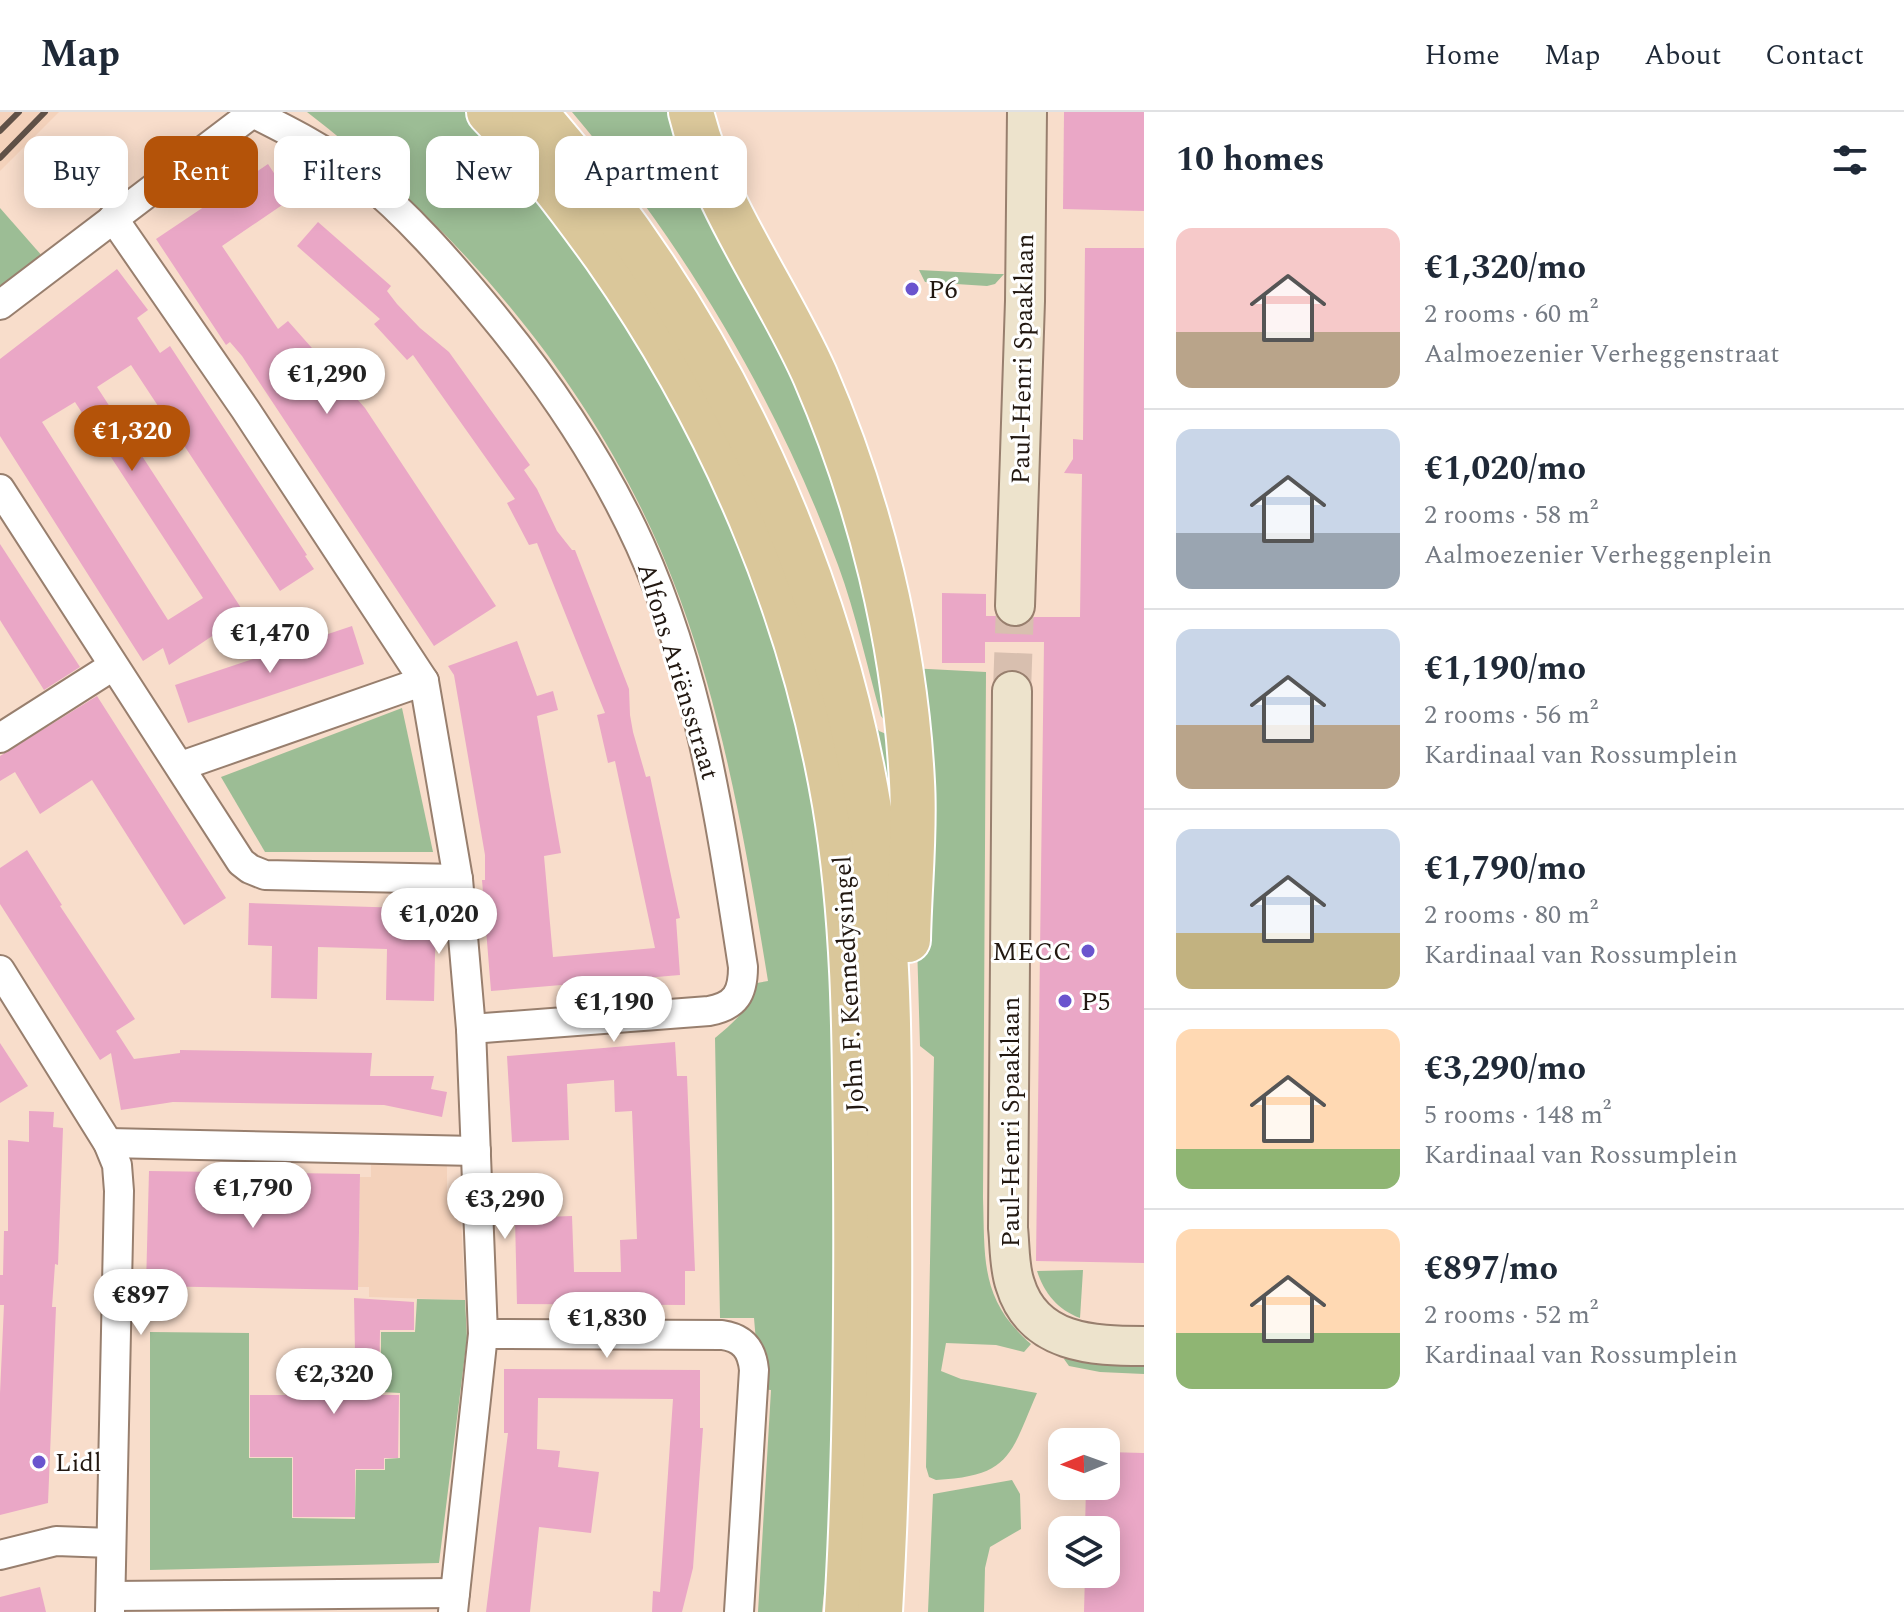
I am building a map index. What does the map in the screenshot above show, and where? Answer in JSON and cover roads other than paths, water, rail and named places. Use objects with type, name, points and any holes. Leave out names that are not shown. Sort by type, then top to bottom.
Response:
[{"type":"main road","name":"John F. Kennedysingel","points":[[489,112],[577,217],[638,305],[685,382],[716,440],[760,538],[796,638],[816,715],[842,849],[853,990],[856,1346],[847,1612]]},
{"type":"main road","name":"John F. Kennedysingel","points":[[534,112],[628,231],[692,329],[750,434],[794,534],[824,621],[859,754],[880,892],[887,1012],[889,1322],[880,1612]]},
{"type":"main road","points":[[691,112],[714,180],[778,299],[830,411],[856,482],[880,571],[901,680],[912,799],[908,970],[887,1012]]},
{"type":"street","points":[[0,305],[253,112]]},
{"type":"street","name":"Alfons Ariënsstraat","points":[[253,112],[302,138],[358,175],[402,214],[444,256],[553,391],[612,488],[640,546],[661,598],[687,681],[714,787],[743,967],[742,986],[735,1000],[728,1006],[709,1011],[471,1029]]},
{"type":"street","name":"Paul-Henri Spaaklaan","points":[[1015,606],[1025,301],[1027,112]]},
{"type":"street","points":[[0,970],[108,1143],[117,1165],[119,1191],[110,1604],[454,1602],[483,1334],[471,1029],[458,879],[424,681],[245,409],[113,218]]},
{"type":"street","points":[[0,489],[241,862],[265,875],[458,879]]},
{"type":"street","points":[[0,738],[113,666]]},
{"type":"street","points":[[181,766],[424,681]]},
{"type":"street","name":"Paul-Henri Spaaklaan","points":[[1012,691],[1008,1228],[1013,1280],[1027,1310],[1051,1330],[1072,1341],[1090,1345],[1144,1346]]},
{"type":"street","points":[[108,1143],[476,1151]]},
{"type":"street","points":[[483,1334],[722,1335],[739,1339],[750,1353],[754,1370],[739,1612]]},
{"type":"street","points":[[0,1555],[56,1541],[111,1543]]},
{"type":"tunnel","points":[[1012,691],[1015,606]]},
{"type":"railway","points":[[0,131],[19,112]]},
{"type":"railway","points":[[0,158],[45,112]]},
{"type":"place","name":"P6","points":[[912,289]]},
{"type":"place","name":"MECC","points":[[1088,951]]},
{"type":"place","name":"P5","points":[[1065,1001]]},
{"type":"place","name":"Lidl","points":[[39,1462]]}]
